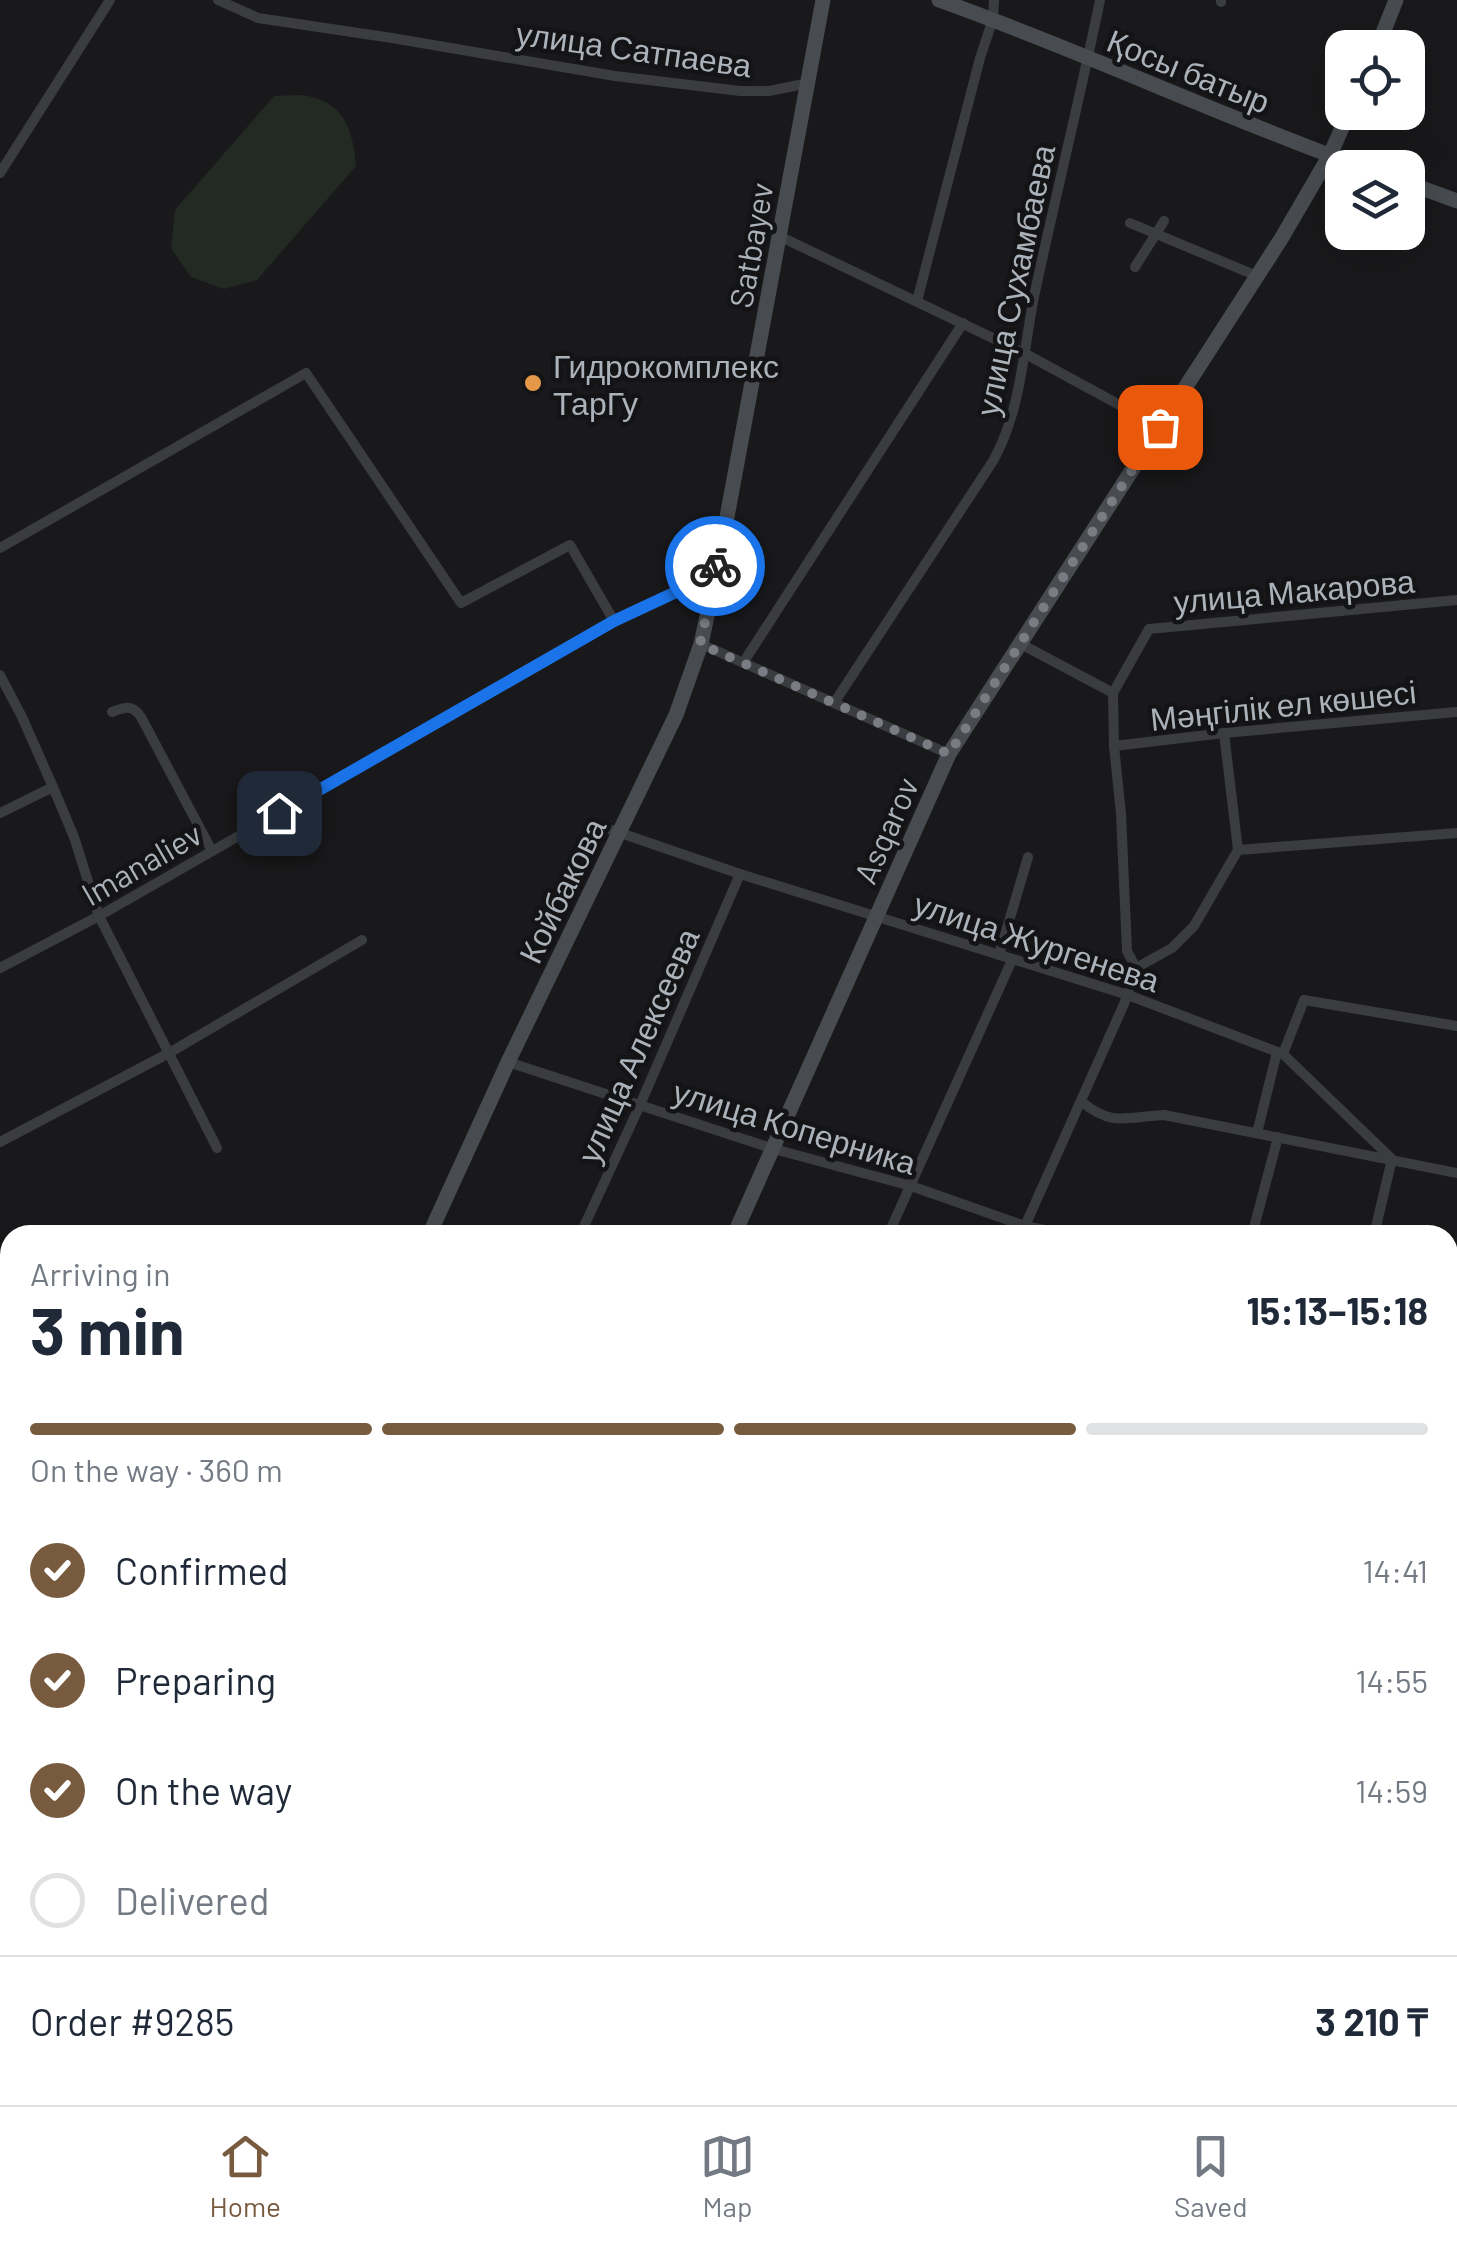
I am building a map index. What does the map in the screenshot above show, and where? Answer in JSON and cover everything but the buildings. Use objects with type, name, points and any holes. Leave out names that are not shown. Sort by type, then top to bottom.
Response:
[{"type":"street","points":[[0,173],[110,0]]},
{"type":"street","name":"улица Сатпаева","points":[[218,0],[242,6],[258,18],[698,88],[768,91],[809,83]]},
{"type":"street","name":"Satbayev","points":[[719,560],[822,0]]},
{"type":"street","name":"Қосы батыр","points":[[939,0],[1325,153]]},
{"type":"street","points":[[917,301],[993,19],[994,0]]},
{"type":"street","name":"улица Сухамбаева","points":[[834,703],[1001,447],[1014,412],[1036,287],[1100,0]]},
{"type":"street","points":[[1384,30],[1396,0]]},
{"type":"street","name":"Asqarov","points":[[739,1225],[949,754],[1257,276],[1325,163]]},
{"type":"street","points":[[1425,189],[1457,201]]},
{"type":"street","points":[[1135,267],[1164,221]]},
{"type":"street","points":[[1130,223],[1257,276]]},
{"type":"street","points":[[779,236],[1024,353],[1160,427]]},
{"type":"street","points":[[743,662],[962,323]]},
{"type":"street","points":[[0,548],[306,372],[461,603],[570,545],[614,621]]},
{"type":"street","name":"Imanaliev","points":[[0,968],[99,916],[614,621],[706,578],[719,560]]},
{"type":"street","name":"Койбакова","points":[[433,1225],[676,715],[700,644],[719,560]]},
{"type":"street","name":"улица Макарова","points":[[1112,693],[1150,629],[1457,600]]},
{"type":"street","points":[[700,644],[949,754]]},
{"type":"street","points":[[1021,644],[1112,693],[1127,951],[1136,968],[1128,995],[1026,1225]]},
{"type":"street","points":[[0,675],[74,837],[99,916],[217,1148]]},
{"type":"street","points":[[112,712],[126,706],[136,709],[142,717],[212,851]]},
{"type":"street","name":"Мәңгілік ел көшесі","points":[[1114,746],[1457,712]]},
{"type":"street","points":[[1136,968],[1172,948],[1194,926],[1238,850],[1224,733]]},
{"type":"street","points":[[0,812],[53,786]]},
{"type":"street","name":"улица Жургенева","points":[[603,827],[740,874],[1128,995],[1280,1053]]},
{"type":"street","points":[[1238,850],[1457,833]]},
{"type":"street","points":[[999,955],[1028,857]]},
{"type":"street","name":"улица Алексеева","points":[[585,1225],[740,874]]},
{"type":"street","points":[[0,1142],[169,1052],[362,940]]},
{"type":"street","points":[[893,1225],[1012,960]]},
{"type":"street","points":[[1257,1133],[1280,1053],[1304,1000],[1457,1026]]},
{"type":"street","points":[[1280,1053],[1392,1159]]},
{"type":"street","name":"улица Коперника","points":[[508,1062],[774,1148],[911,1186],[1008,1225]]},
{"type":"street","points":[[1082,1102],[1104,1117],[1164,1115],[1457,1173]]},
{"type":"street","points":[[1255,1225],[1278,1137]]},
{"type":"street","points":[[1376,1225],[1392,1159]]},
{"type":"shaded area","points":[[274,96],[308,96],[331,106],[350,131],[356,166],[257,280],[224,289],[191,277],[171,248],[175,210]]},
{"type":"way so far","points":[[715,566],[719,560],[700,644],[949,754],[1160,427]]},
{"type":"place","name":"Гидрокомплекс ТарГу","points":[[533,383]]},
{"type":"route","points":[[279,813],[614,621],[706,578],[715,566]]}]
